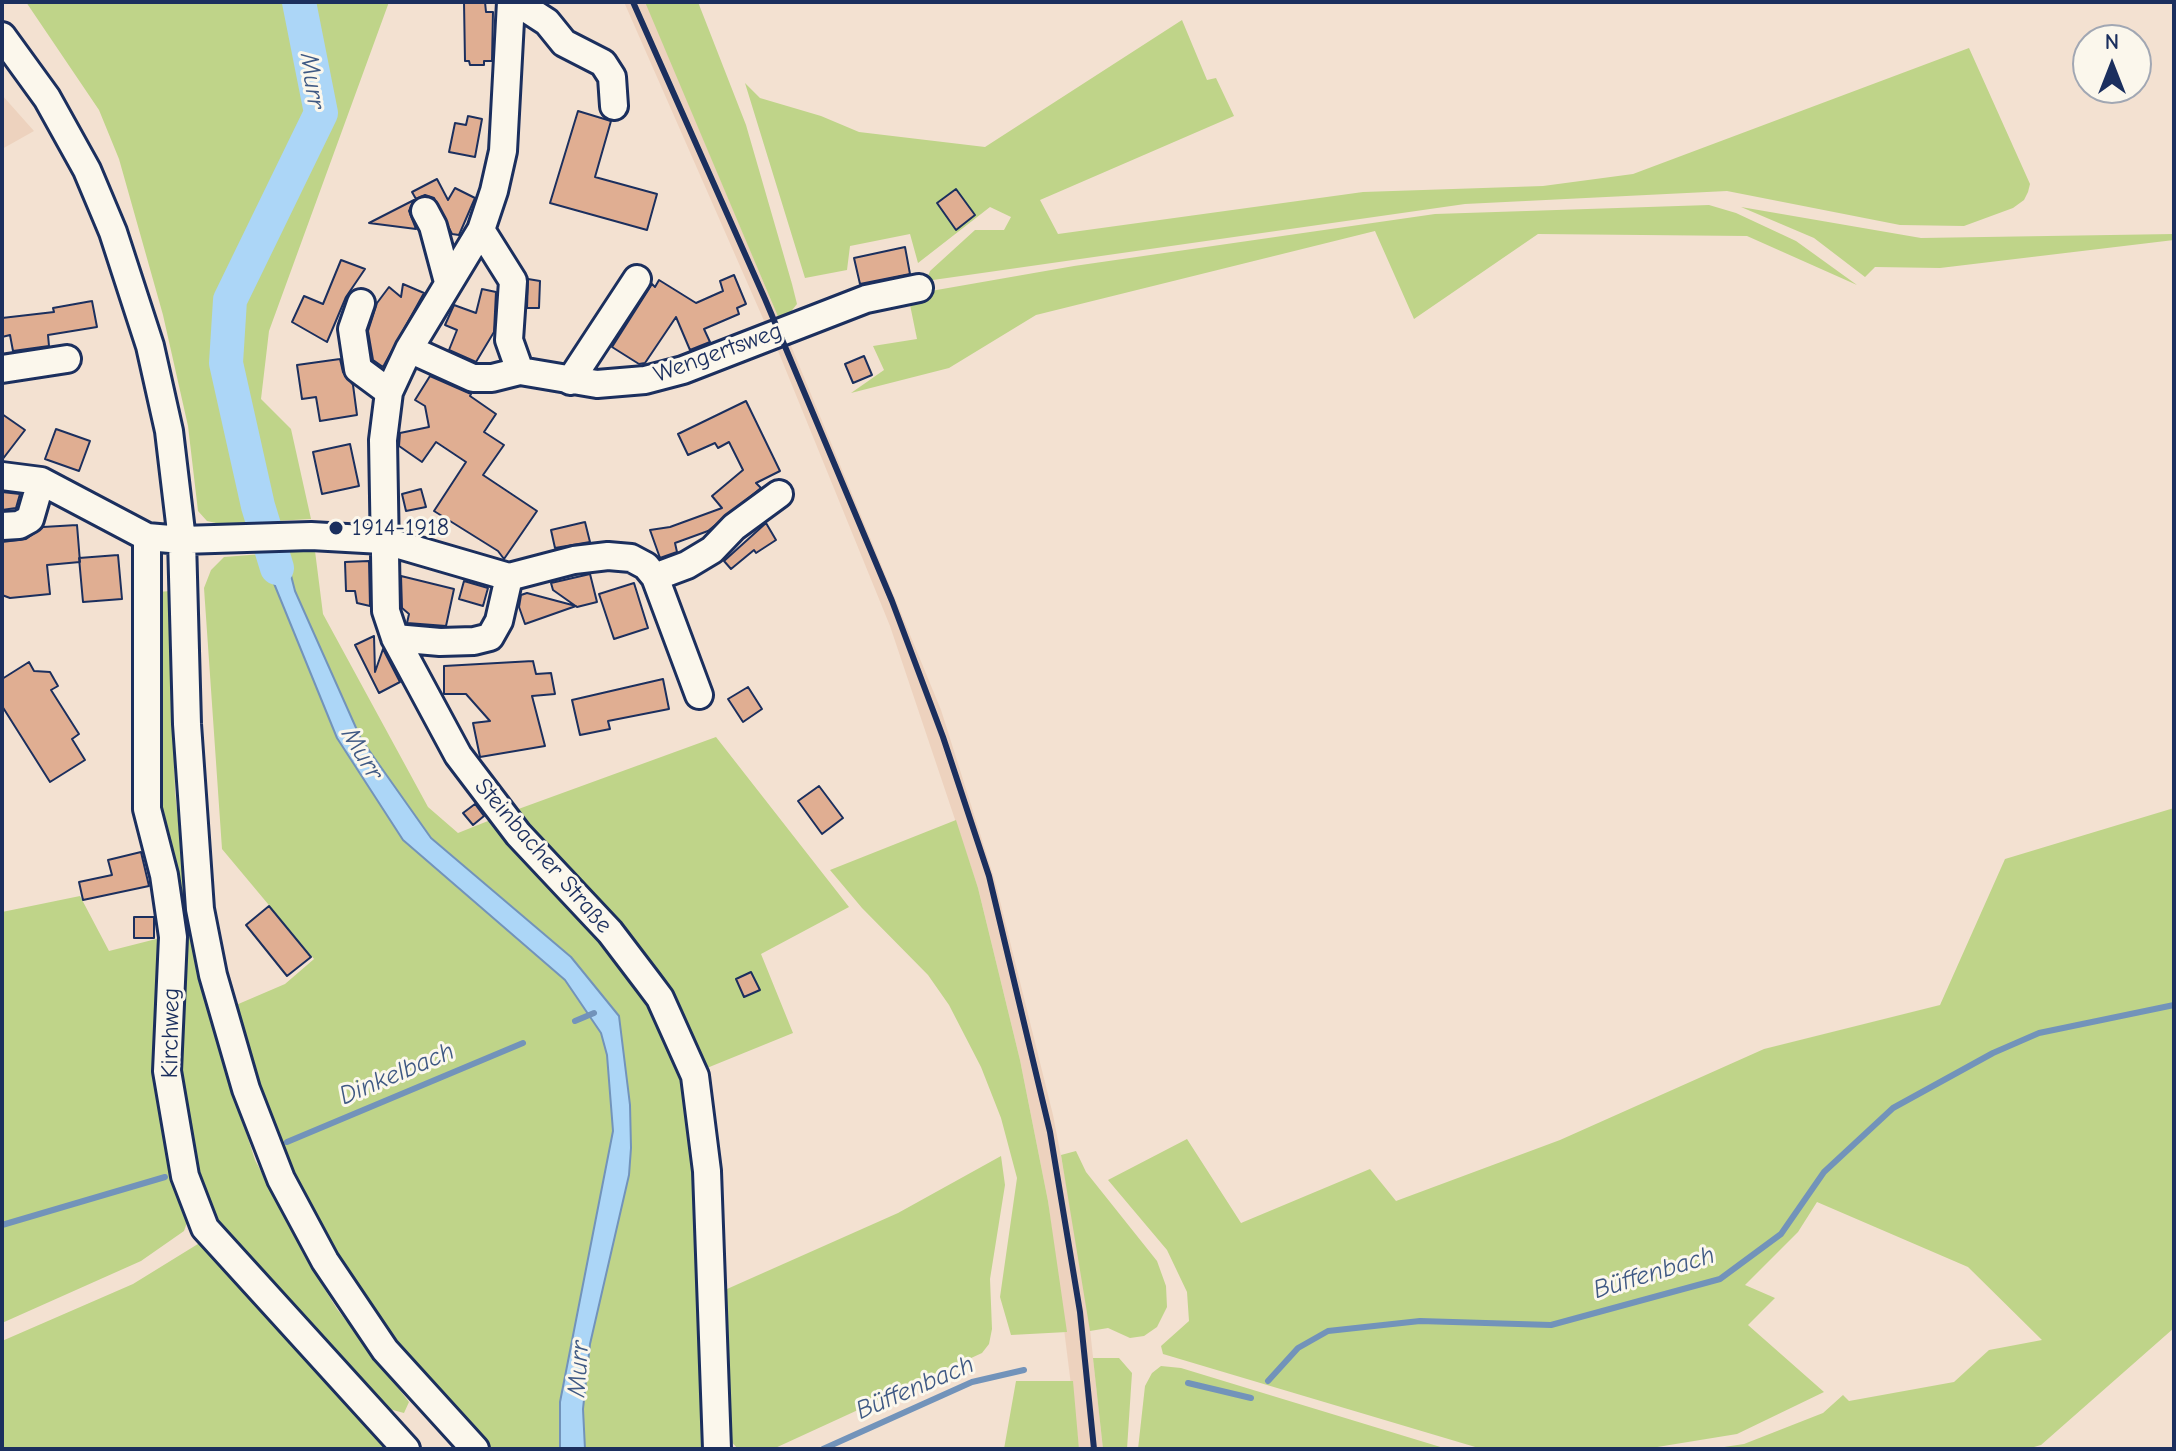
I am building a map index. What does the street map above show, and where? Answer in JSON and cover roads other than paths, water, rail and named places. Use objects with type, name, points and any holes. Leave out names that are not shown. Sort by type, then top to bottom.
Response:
[{"type":"street","points":[[511,4],[527,9],[547,22],[564,43],[603,63],[612,77],[614,106]]},
{"type":"street","name":"Steinbacher Straße","points":[[511,4],[503,151],[481,230],[409,349],[389,392],[383,440],[382,540],[386,611],[395,638],[458,755],[518,834],[610,932],[654,990],[695,1076],[704,1128],[717,1449]]},
{"type":"street","points":[[2,36],[47,98],[87,170],[113,232],[150,346],[169,431],[182,540],[187,724],[200,909],[213,975],[246,1089],[281,1179],[325,1261],[385,1350],[475,1449]]},
{"type":"street","points":[[425,211],[433,226],[448,282]]},
{"type":"street","points":[[409,349],[473,378],[492,378],[520,371],[509,340],[513,281],[481,230]]},
{"type":"street","points":[[570,381],[637,279]]},
{"type":"street","name":"Wengertsweg","points":[[520,371],[597,384],[645,380],[683,370],[866,299],[919,288]]},
{"type":"street","points":[[361,303],[352,329],[358,369],[389,392]]},
{"type":"street","points":[[2,369],[67,359]]},
{"type":"street","points":[[2,476],[41,481],[147,537],[182,540],[311,536],[382,540],[509,577],[574,560],[608,556],[631,558],[646,566],[655,577],[699,695]]},
{"type":"street","points":[[2,526],[19,525],[30,519],[41,481]]},
{"type":"street","points":[[655,577],[712,550],[734,527],[779,494]]},
{"type":"street","name":"Kirchweg","points":[[147,537],[147,809],[164,875],[173,937],[167,1071],[185,1176],[205,1228],[406,1449]]},
{"type":"street","points":[[395,638],[440,642],[490,637],[499,621],[509,577]]},
{"type":"water","points":[[285,552],[295,591],[361,739],[431,838],[571,957],[619,1016],[630,1105],[629,1175],[590,1344],[583,1409],[585,1449],[560,1449],[560,1402],[613,1131],[607,1055],[601,1033],[565,980],[403,840],[337,738],[262,554]]},
{"type":"waterway","name":"Murr","points":[[277,568],[258,506],[226,363],[230,300],[321,113],[299,2]]},
{"type":"waterway","name":"Büffenbach","points":[[1268,1381],[1298,1348],[1328,1331],[1420,1321],[1551,1325],[1720,1279],[1781,1234],[1824,1172],[1893,1108],[1993,1053],[2039,1033],[2174,1005]]},
{"type":"waterway","name":"Dinkelbach","points":[[575,1021],[594,1013]]},
{"type":"waterway","name":"Dinkelbach","points":[[287,1142],[523,1043]]},
{"type":"waterway","name":"Dinkelbach","points":[[2,1225],[165,1177]]},
{"type":"waterway","name":"Büffenbach","points":[[823,1449],[972,1382],[1024,1370]]},
{"type":"waterway","name":"Büffenbach","points":[[1188,1383],[1251,1398]]},
{"type":"railway","points":[[633,2],[765,299],[892,601],[943,737],[989,876],[1050,1132],[1080,1312],[1094,1449]]},
{"type":"place","name":"1914-1918","points":[[336,528]]}]
